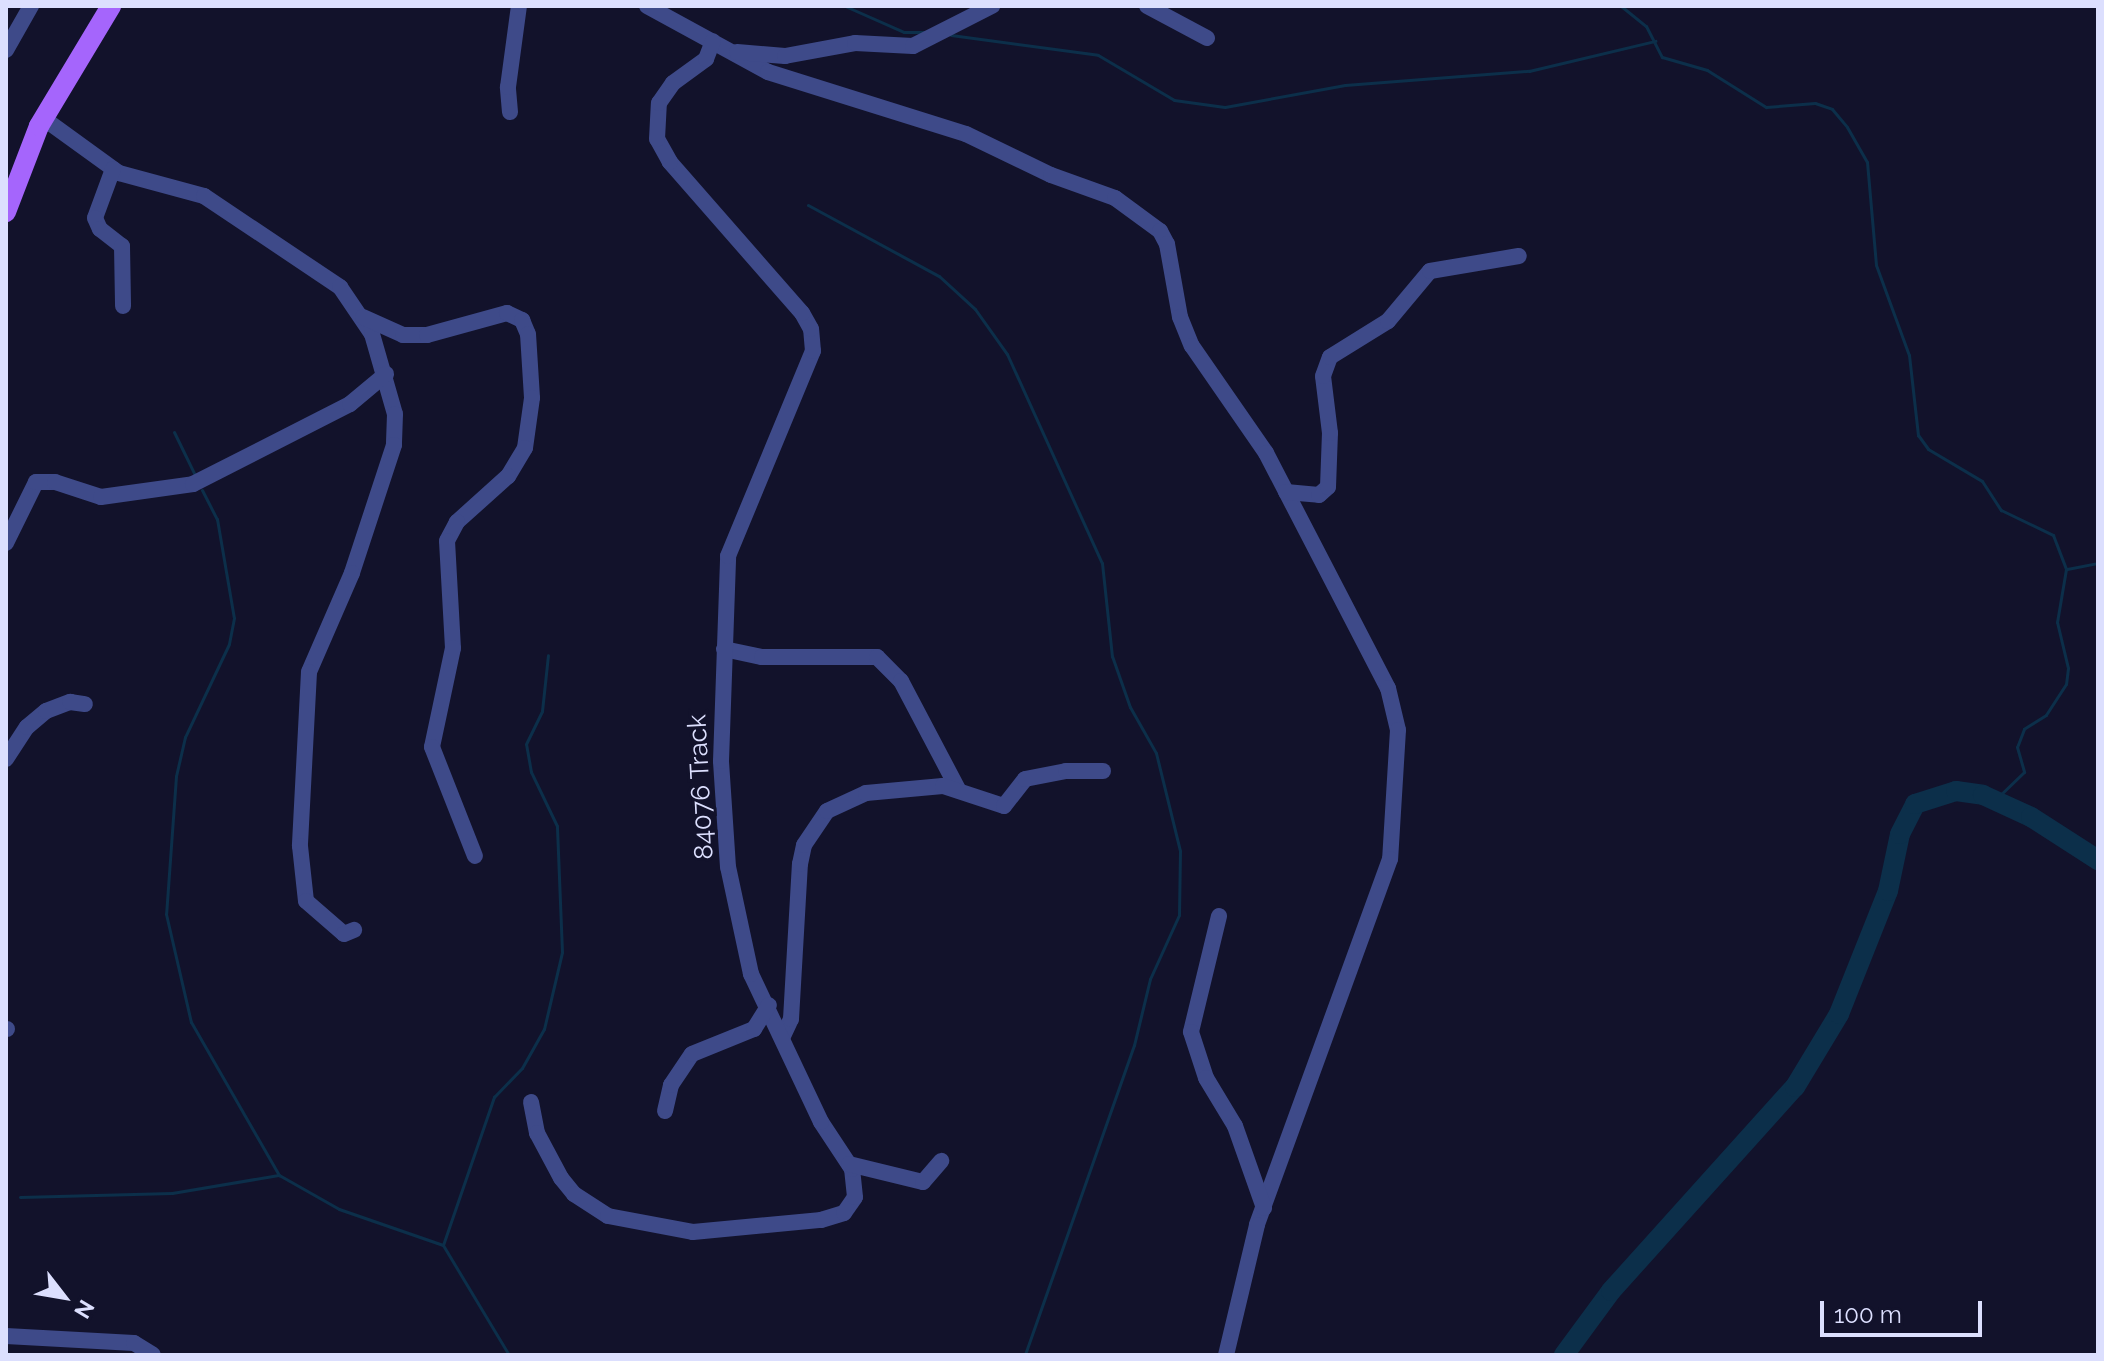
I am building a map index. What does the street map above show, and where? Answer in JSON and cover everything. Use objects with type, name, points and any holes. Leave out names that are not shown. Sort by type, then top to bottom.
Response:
[{"type":"main road","points":[[6,212],[43,118],[111,6]]},
{"type":"street","points":[[6,50],[31,6]]},
{"type":"street","points":[[510,112],[508,87],[519,6]]},
{"type":"street","points":[[647,6],[805,86],[966,134],[1051,175],[1115,198],[1148,221],[1167,244],[1180,317],[1192,346],[1266,453],[1394,703],[1397,764],[1390,859],[1264,1208],[1226,1355]]},
{"type":"street","points":[[732,51],[785,56],[855,43],[913,46],[992,6]]},
{"type":"street","points":[[1147,6],[1207,38]]},
{"type":"street","name":"84076 Track","points":[[713,41],[706,59],[673,83],[659,103],[657,139],[670,162],[802,313],[811,329],[813,351],[730,545],[721,784],[728,867],[748,964],[821,1122],[849,1164]]},
{"type":"street","points":[[43,118],[113,169],[204,196],[340,287],[362,316],[386,374],[396,428],[389,470],[352,573],[312,664],[305,695],[308,745],[300,846],[306,901],[344,934],[354,930]]},
{"type":"street","points":[[113,169],[95,222],[122,246],[123,306]]},
{"type":"street","points":[[1286,492],[1319,495],[1328,487],[1330,433],[1323,376],[1330,357],[1388,321],[1430,271],[1519,256]]},
{"type":"street","points":[[362,316],[403,335],[427,335],[507,313],[522,320],[528,334],[532,398],[525,448],[508,476],[457,522],[447,541],[453,648],[432,747],[475,856]]},
{"type":"street","points":[[6,543],[36,482],[55,482],[101,497],[193,484],[350,404],[386,374]]},
{"type":"street","points":[[724,649],[762,657],[880,659],[901,681],[958,789]]},
{"type":"street","points":[[6,759],[27,727],[46,711],[70,702],[85,704]]},
{"type":"street","points":[[783,1036],[791,1019],[800,864],[819,820],[834,805],[866,793],[958,789],[1004,806],[1025,779],[1066,771],[1103,771]]},
{"type":"street","points":[[1219,916],[1191,1032],[1206,1078],[1235,1126],[1264,1208]]},
{"type":"street","points":[[665,1111],[671,1085],[692,1054],[754,1029],[769,1005]]},
{"type":"street","points":[[531,1102],[537,1133],[574,1194],[608,1216],[664,1230],[693,1232],[839,1216],[855,1197],[849,1164],[923,1182],[941,1161]]},
{"type":"street","points":[[6,1336],[134,1343],[153,1355]]},
{"type":"waterway","points":[[845,6],[904,32],[924,32]]},
{"type":"waterway","points":[[1621,6],[1646,26],[1662,57],[1707,70],[1766,107],[1815,103],[1832,109],[1847,127],[1867,162],[1876,265],[1909,355],[1918,435],[1928,449],[1982,481],[2001,510],[2053,535],[2066,569],[2057,622],[2068,668],[2066,684],[2046,715],[2024,729],[2017,747],[2024,772],[1995,800]]},
{"type":"waterway","points":[[951,35],[1098,55],[1174,100],[1225,107],[1345,85],[1529,71],[1655,41]]},
{"type":"waterway","points":[[808,205],[939,276],[975,309],[1007,354],[1102,563],[1112,656],[1130,707],[1156,753],[1180,851],[1179,915],[1150,979],[1134,1045],[1025,1355]]},
{"type":"waterway","points":[[174,432],[194,473]]},
{"type":"waterway","points":[[202,490],[217,519],[234,618],[229,644],[185,737],[176,776],[166,914],[191,1022],[279,1175],[339,1209],[443,1245]]},
{"type":"waterway","points":[[2067,569],[2098,563]]},
{"type":"waterway","points":[[509,1355],[443,1245],[494,1097],[522,1068],[544,1029],[562,952],[557,826],[531,772],[526,744],[542,711],[548,655]]},
{"type":"waterway","points":[[1564,1355],[1611,1291],[1795,1087],[1839,1014],[1888,891],[1900,834],[1915,804],[1956,791],[1983,795],[2031,817],[2098,860]]},
{"type":"waterway","points":[[20,1197],[172,1193],[278,1175]]}]
